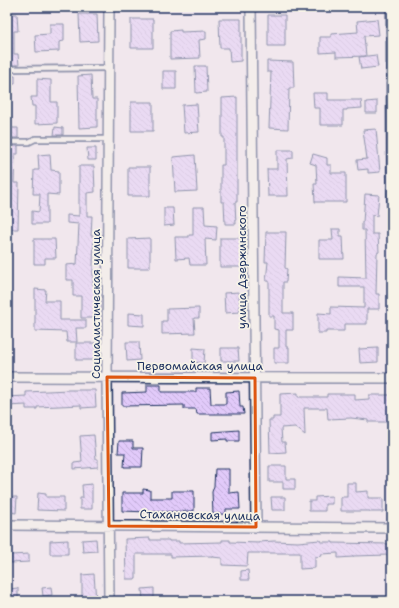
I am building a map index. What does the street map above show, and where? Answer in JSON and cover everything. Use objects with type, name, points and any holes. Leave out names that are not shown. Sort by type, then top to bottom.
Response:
[{"type":"street","name":"Социалистическая улица","points":[[109,7],[107,377],[109,601]]},
{"type":"street","name":"улица Дзержинского","points":[[252,7],[256,527]]},
{"type":"street","points":[[391,7],[392,212]]},
{"type":"street","name":"Первомайская улица","points":[[7,377],[392,378]]},
{"type":"street","name":"Стахановская улица","points":[[7,525],[392,528]]},
{"type":"lane","points":[[7,69],[109,68]]},
{"type":"lane","points":[[7,142],[29,142],[35,139],[108,139]]},
{"type":"highlighted area","points":[[107,377],[255,378],[256,527],[109,526]]},
{"type":"building","points":[[7,14],[17,14],[18,31],[14,31],[14,54],[18,54],[19,65],[11,65],[11,56],[7,56]]},
{"type":"building","points":[[79,14],[97,14],[98,41],[80,42]]},
{"type":"building","points":[[268,15],[285,15],[285,46],[268,46]]},
{"type":"building","points":[[131,19],[153,19],[153,48],[131,48]]},
{"type":"building","points":[[219,19],[241,19],[241,61],[230,62],[229,48],[220,48]]},
{"type":"building","points":[[377,19],[379,35],[364,36],[366,56],[336,57],[336,52],[320,53],[320,37],[331,37],[331,34],[358,32],[357,21]]},
{"type":"building","points":[[50,24],[64,24],[64,41],[59,42],[59,51],[36,52],[35,35],[50,34]]},
{"type":"building","points":[[181,30],[181,32],[206,31],[206,39],[199,40],[200,58],[170,59],[170,31]]},
{"type":"building","points":[[376,55],[378,67],[361,69],[359,57]]},
{"type":"building","points":[[267,61],[293,62],[294,88],[289,88],[288,129],[269,128],[271,72],[267,72]]},
{"type":"building","points":[[195,66],[206,66],[207,92],[196,93]]},
{"type":"building","points":[[163,71],[176,71],[176,89],[163,89]]},
{"type":"building","points":[[91,75],[92,99],[97,99],[97,127],[79,128],[78,76]]},
{"type":"building","points":[[7,76],[15,76],[15,84],[7,84]]},
{"type":"building","points":[[37,79],[51,80],[51,102],[57,102],[57,123],[35,124],[35,106],[32,106],[31,97],[37,97]]},
{"type":"building","points":[[313,93],[328,93],[328,100],[361,100],[362,108],[343,110],[343,125],[320,125],[320,108],[314,108]]},
{"type":"building","points":[[237,97],[236,224],[225,224],[224,202],[221,202],[221,165],[224,165],[222,98]]},
{"type":"building","points":[[377,101],[377,113],[366,113],[366,102]]},
{"type":"building","points":[[131,102],[153,102],[153,131],[131,131]]},
{"type":"building","points":[[197,104],[199,132],[184,133],[182,105]]},
{"type":"building","points":[[55,127],[63,128],[63,135],[54,135]]},
{"type":"building","points":[[7,128],[18,128],[18,138],[7,138]]},
{"type":"building","points":[[376,129],[380,172],[368,173],[368,169],[358,170],[357,160],[367,159],[363,130]]},
{"type":"building","points":[[7,146],[18,146],[18,154],[15,154],[14,183],[19,183],[18,229],[7,229]]},
{"type":"building","points":[[87,148],[96,148],[96,160],[88,160]]},
{"type":"building","points":[[277,150],[293,150],[293,158],[287,159],[288,196],[268,196],[267,169],[277,169]]},
{"type":"building","points":[[50,154],[51,170],[59,171],[59,195],[47,194],[47,224],[32,224],[32,211],[39,212],[40,194],[33,194],[34,170],[39,170],[38,155]]},
{"type":"building","points":[[313,154],[327,158],[327,165],[331,165],[331,173],[346,173],[346,202],[315,202],[314,184],[317,184],[316,165],[310,163]]},
{"type":"building","points":[[195,155],[197,191],[175,192],[173,157]]},
{"type":"building","points":[[79,166],[94,166],[95,192],[87,193],[87,216],[92,216],[91,236],[94,236],[94,318],[81,318],[81,296],[73,296],[73,280],[66,280],[66,265],[77,264],[79,224],[67,223],[67,215],[79,216]]},
{"type":"building","points":[[128,167],[150,167],[150,196],[128,196]]},
{"type":"building","points":[[365,194],[379,195],[377,216],[372,215],[372,234],[378,234],[379,252],[377,253],[376,294],[379,294],[379,309],[367,309],[367,324],[344,324],[344,331],[326,331],[326,333],[318,333],[318,313],[331,314],[331,307],[364,308],[364,287],[339,287],[339,277],[366,278],[365,230],[362,230]]},
{"type":"building","points":[[193,207],[204,207],[205,225],[217,226],[216,240],[205,239],[206,265],[190,265],[189,258],[176,259],[175,237],[189,237],[189,235],[193,235]]},
{"type":"building","points":[[164,208],[173,208],[174,225],[164,226]]},
{"type":"building","points":[[332,229],[340,229],[340,236],[343,236],[344,259],[319,259],[319,240],[333,240]]},
{"type":"building","points":[[266,232],[286,232],[285,268],[287,269],[286,282],[283,282],[283,313],[293,313],[293,330],[286,330],[286,347],[289,347],[289,363],[274,363],[274,348],[279,348],[279,330],[274,329],[274,316],[269,316],[269,281],[266,281],[268,262],[265,262]]},
{"type":"building","points":[[150,238],[150,268],[128,268],[128,239]]},
{"type":"building","points":[[220,238],[242,238],[242,267],[220,267]]},
{"type":"building","points":[[34,239],[55,239],[56,258],[45,258],[45,264],[34,264]]},
{"type":"building","points":[[35,289],[46,290],[45,301],[60,301],[60,320],[86,320],[86,328],[76,328],[77,342],[67,342],[66,332],[35,331]]},
{"type":"building","points":[[239,292],[240,312],[225,313],[224,293]]},
{"type":"building","points":[[199,308],[199,318],[194,318],[195,333],[162,334],[162,321],[167,321],[167,309]]},
{"type":"building","points":[[128,313],[144,314],[144,326],[128,325]]},
{"type":"building","points":[[126,342],[139,342],[140,360],[127,361]]},
{"type":"building","points":[[76,343],[96,343],[96,360],[76,360]]},
{"type":"building","points":[[193,348],[205,349],[204,363],[193,362]]},
{"type":"building","points":[[221,348],[238,348],[239,361],[221,361]]},
{"type":"building","points":[[378,348],[378,362],[360,363],[359,349]]},
{"type":"building","points":[[147,385],[161,385],[161,392],[196,392],[196,388],[210,388],[211,404],[226,404],[226,392],[239,391],[240,407],[243,407],[244,414],[197,414],[196,409],[184,409],[184,405],[122,406],[122,393],[147,392]]},
{"type":"building","points":[[95,390],[96,407],[81,408],[81,405],[26,409],[26,405],[7,406],[7,397],[26,396],[26,392]]},
{"type":"building","points":[[298,393],[298,397],[327,397],[327,394],[355,394],[355,400],[369,399],[369,395],[392,395],[392,422],[368,422],[368,420],[351,418],[328,419],[327,408],[304,408],[305,435],[295,427],[281,428],[282,442],[285,442],[286,452],[270,453],[269,420],[273,420],[273,417],[280,417],[280,394]]},
{"type":"building","points":[[239,430],[239,441],[227,441],[227,439],[212,440],[212,432]]},
{"type":"building","points":[[94,435],[98,467],[74,469],[74,463],[82,462],[80,436]]},
{"type":"building","points":[[119,441],[133,441],[133,448],[143,448],[142,467],[124,467],[125,453],[118,453]]},
{"type":"building","points":[[269,466],[286,466],[286,479],[295,479],[295,489],[283,489],[283,482],[269,482]]},
{"type":"building","points":[[215,469],[229,469],[229,493],[239,492],[240,509],[226,509],[226,514],[213,514],[212,492],[214,486]]},
{"type":"building","points":[[347,483],[356,483],[356,492],[368,491],[368,498],[383,498],[383,512],[341,511],[341,497],[347,497]]},
{"type":"building","points":[[92,484],[92,509],[80,509],[80,498],[83,498],[82,485]]},
{"type":"building","points":[[143,489],[150,490],[150,498],[172,498],[172,491],[194,491],[194,511],[122,511],[122,493],[143,493]]},
{"type":"building","points":[[38,493],[46,494],[46,497],[64,497],[64,511],[37,510]]},
{"type":"building","points":[[332,496],[332,504],[325,504],[325,511],[309,511],[309,501],[315,501],[315,497]]},
{"type":"building","points":[[9,497],[17,497],[16,513],[9,512]]},
{"type":"building","points":[[271,497],[285,497],[285,510],[272,510]]},
{"type":"building","points":[[150,538],[150,540],[179,541],[179,543],[222,542],[222,540],[230,540],[230,542],[259,543],[274,541],[298,542],[320,540],[321,542],[333,543],[389,544],[389,555],[338,558],[338,553],[321,554],[322,556],[315,557],[315,568],[300,569],[300,553],[248,553],[247,566],[222,565],[222,558],[212,556],[171,557],[171,554],[136,554],[136,579],[126,579],[125,539]]},
{"type":"building","points":[[96,539],[97,551],[83,552],[82,540]]},
{"type":"building","points":[[68,540],[68,554],[50,554],[50,541]]},
{"type":"building","points":[[29,554],[29,562],[11,563],[11,555]]},
{"type":"building","points":[[248,570],[249,580],[241,580],[241,571]]},
{"type":"building","points":[[94,574],[96,601],[82,601],[82,575]]},
{"type":"building","points":[[51,587],[52,595],[43,596],[42,588]]},
{"type":"building","points":[[18,588],[18,600],[9,601],[9,589]]},
{"type":"building","points":[[154,588],[154,598],[143,599],[142,589]]}]
